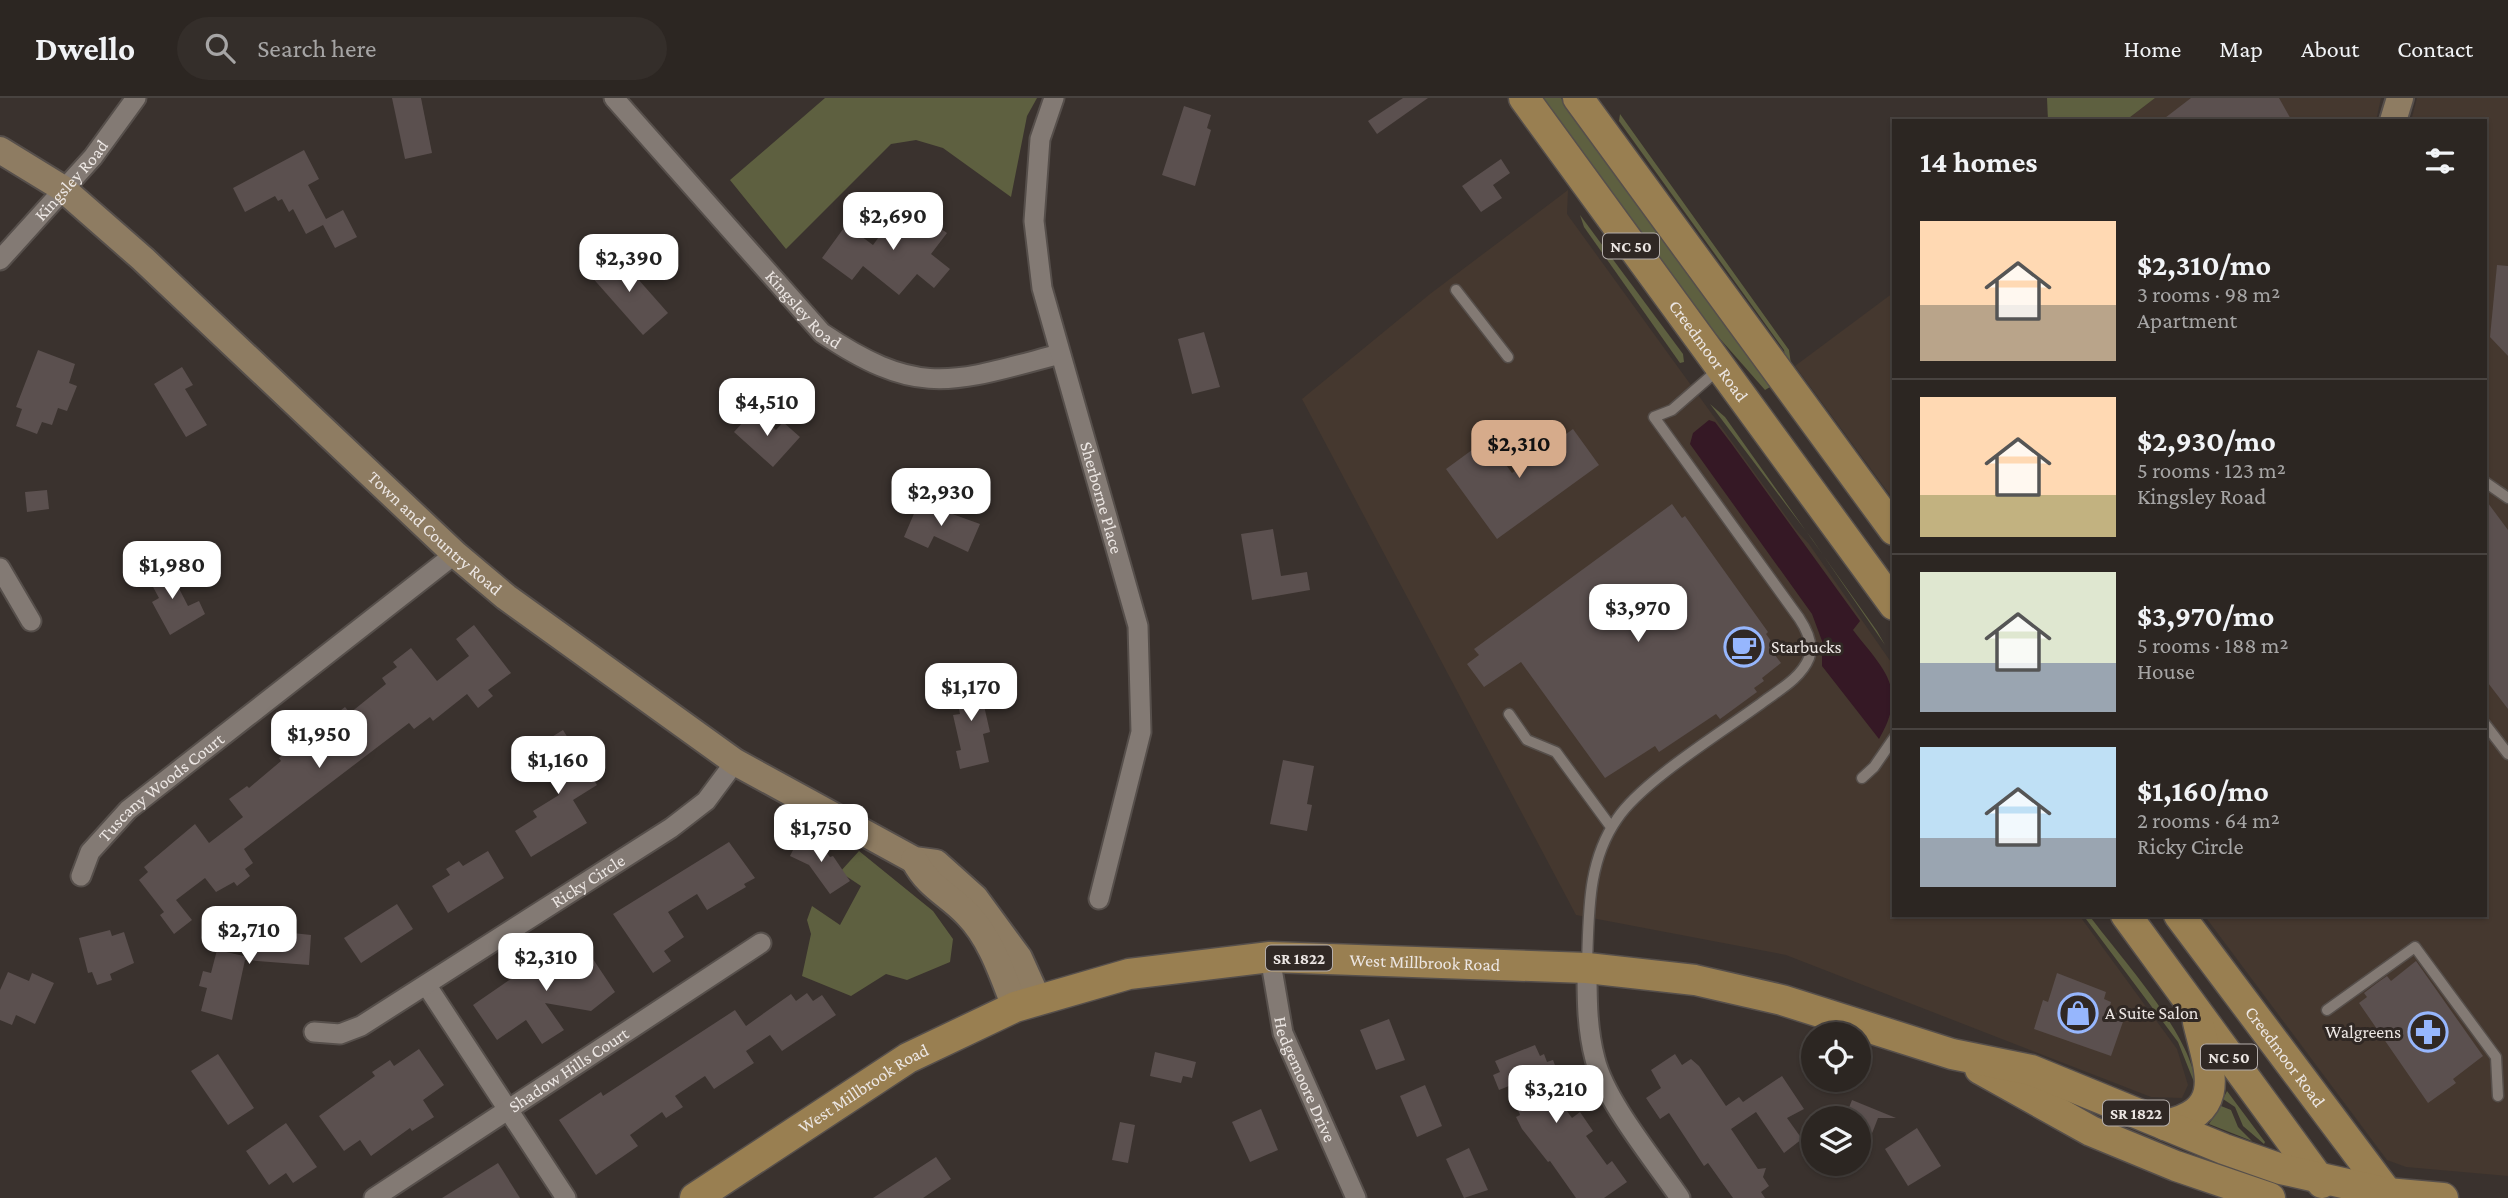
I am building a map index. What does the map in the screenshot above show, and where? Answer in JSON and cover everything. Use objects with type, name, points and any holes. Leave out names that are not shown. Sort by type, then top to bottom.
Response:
[{"type":"main road","name":"Creedmoor Road","points":[[1524,98],[1892,604]]},
{"type":"main road","name":"NC 50","points":[[1578,98],[1892,527]]},
{"type":"main road","name":"NC 50","points":[[2127,917],[2326,1188]]},
{"type":"main road","name":"Creedmoor Road","points":[[2180,917],[2389,1196]]},
{"type":"main road","name":"West Millbrook Road","points":[[695,1198],[908,1058],[1027,1003],[1129,974],[1270,957],[1587,968],[1695,980],[1770,997],[1952,1054],[2031,1070],[2326,1188],[2389,1196],[2443,1198]]},
{"type":"main road","points":[[2165,1125],[2193,1116],[2209,1098],[2209,1072],[2196,1011]]},
{"type":"main road","name":"West Millbrook Road","points":[[1952,1054],[2091,1131],[2176,1166],[2270,1198]]},
{"type":"street","name":"Kingsley Road","points":[[0,260],[93,156],[136,98]]},
{"type":"street","name":"Kingsley Road","points":[[614,98],[822,333],[857,356],[898,375],[937,381],[981,375],[1060,354]]},
{"type":"street","name":"Sherborne Place","points":[[1054,98],[1040,139],[1034,221],[1042,288],[1138,626],[1141,732],[1099,899]]},
{"type":"street","points":[[2394,119],[2400,98]]},
{"type":"street","name":"Town and Country Road","points":[[0,150],[62,188],[200,312],[455,554],[506,597],[735,762],[914,860],[925,879],[968,915],[1027,1003]]},
{"type":"street","name":"Tuscany Woods Court","points":[[81,876],[90,852],[128,810],[455,554]]},
{"type":"street","points":[[0,568],[31,621]]},
{"type":"street","name":"Ricky Circle","points":[[314,1032],[340,1034],[361,1026],[427,986],[671,828],[706,801],[735,762]]},
{"type":"street","name":"Shadow Hills Court","points":[[374,1198],[761,943]]},
{"type":"street","name":"Hedgemoore Drive","points":[[1270,957],[1283,1033],[1356,1198]]},
{"type":"street","points":[[1587,968],[1589,1026],[1595,1062],[1615,1102],[1680,1198]]},
{"type":"street","points":[[427,986],[566,1198]]},
{"type":"lane","points":[[1456,290],[1508,357]]},
{"type":"lane","points":[[1587,968],[1592,877],[1611,827],[1630,802],[1785,686],[1804,667],[1810,656],[1811,643],[1799,618],[1654,416],[1672,410],[1720,368]]},
{"type":"lane","points":[[2487,483],[2508,498]]},
{"type":"lane","points":[[1509,714],[1527,740],[1556,751],[1611,827]]},
{"type":"lane","points":[[2487,727],[2508,754]]},
{"type":"lane","points":[[1862,778],[1874,767],[1892,741]]},
{"type":"lane","points":[[2328,1010],[2415,947],[2496,1057],[2498,1096]]},
{"type":"shaded area","points":[[2155,98],[2381,98],[2376,119],[2128,119]]},
{"type":"shaded area","points":[[2417,98],[2508,98],[2508,1176],[2406,1167],[2387,1160],[2205,917],[2487,917],[2487,119],[2412,119]]},
{"type":"shaded area","points":[[1568,190],[1567,214],[1796,530],[1809,544],[1892,664],[1892,917],[2080,917],[2177,1049],[2188,1085],[2182,1098],[2151,1097],[1786,955],[1576,915],[1302,399],[1430,294]]},
{"type":"shaded area","points":[[1892,294],[1892,498],[1795,366]]},
{"type":"shaded area","points":[[1709,420],[1715,422],[1731,443],[1860,621],[1853,630],[1882,668],[1892,692],[1888,721],[1879,739],[1822,666],[1822,641],[1812,614],[1690,444],[1693,433]]},
{"type":"green space","points":[[825,98],[1037,98],[1027,116],[1011,197],[943,148],[916,140],[891,144],[786,249],[730,180]]},
{"type":"green space","points":[[1538,98],[1561,98],[1770,387],[1765,390],[1671,283]]},
{"type":"green space","points":[[2047,98],[2155,98],[2128,119],[2048,119]]},
{"type":"green space","points":[[1620,114],[1789,350],[1792,371],[1788,373],[1784,350],[1619,121]]},
{"type":"green space","points":[[1580,215],[1683,354],[1684,362],[1680,363],[1584,227]]},
{"type":"green space","points":[[1710,404],[1725,417],[1806,531]]},
{"type":"green space","points":[[1823,555],[1877,631],[1885,645]]},
{"type":"green space","points":[[859,851],[933,911],[953,939],[950,962],[907,980],[886,974],[851,996],[802,976],[811,934],[807,920],[812,906],[840,925],[861,886],[840,872]]},
{"type":"green space","points":[[2084,917],[2091,917],[2169,1021],[2192,1066],[2196,1087],[2178,1042]]},
{"type":"green space","points":[[2227,1091],[2264,1144],[2243,1126],[2235,1107],[2223,1099]]},
{"type":"green space","points":[[2221,1106],[2231,1110],[2238,1127],[2252,1141],[2209,1124]]},
{"type":"building","points":[[392,98],[421,98],[432,153],[405,159]]},
{"type":"building","points":[[1403,98],[1428,98],[1377,134],[1368,121]]},
{"type":"building","points":[[2191,98],[2279,98],[2291,119],[2164,119]]},
{"type":"building","points":[[1184,106],[1211,115],[1207,128],[1211,130],[1195,186],[1162,175]]},
{"type":"building","points":[[304,150],[319,179],[308,185],[326,219],[343,210],[357,237],[335,248],[323,225],[306,234],[293,209],[289,212],[282,199],[278,201],[275,196],[245,212],[233,188]]},
{"type":"building","points":[[1501,159],[1510,173],[1493,185],[1502,198],[1481,212],[1462,186]]},
{"type":"building","points":[[904,203],[947,233],[931,254],[950,269],[934,288],[917,274],[899,295],[863,266],[852,280],[822,258],[846,225],[873,245]]},
{"type":"building","points":[[615,253],[668,313],[643,335],[590,275]]},
{"type":"building","points":[[2497,265],[2508,266],[2508,356],[2490,337]]},
{"type":"building","points":[[1204,332],[1220,387],[1192,394],[1178,339]]},
{"type":"building","points":[[38,350],[75,364],[69,383],[77,386],[67,411],[58,408],[52,425],[42,422],[37,434],[16,426],[22,409],[16,407]]},
{"type":"building","points":[[182,367],[193,385],[185,389],[207,425],[186,437],[154,384]]},
{"type":"building","points":[[754,410],[776,430],[783,422],[800,437],[773,467],[734,432]]},
{"type":"building","points":[[1573,429],[1599,465],[1497,539],[1446,469],[1487,439],[1512,473]]},
{"type":"building","points":[[47,490],[49,509],[27,512],[25,492]]},
{"type":"building","points":[[919,502],[980,524],[968,552],[934,536],[928,548],[904,537]]},
{"type":"building","points":[[2487,502],[2508,530],[2508,709],[2487,682]]},
{"type":"building","points":[[1672,504],[1682,518],[1685,516],[1768,632],[1766,634],[1779,652],[1775,655],[1781,663],[1762,678],[1764,681],[1754,688],[1757,692],[1720,719],[1716,714],[1659,752],[1655,746],[1605,778],[1521,662],[1484,687],[1467,664],[1479,655],[1474,649]]},
{"type":"building","points":[[1273,529],[1281,576],[1307,572],[1310,590],[1252,600],[1241,534]]},
{"type":"building","points":[[166,563],[188,606],[199,601],[205,614],[170,635],[152,602],[159,598],[146,574]]},
{"type":"building","points":[[474,625],[511,673],[488,690],[493,696],[478,708],[467,694],[433,721],[430,717],[414,729],[409,723],[244,849],[253,863],[245,869],[250,876],[237,886],[234,882],[216,892],[205,878],[176,900],[192,920],[174,934],[160,915],[164,912],[139,880],[148,872],[144,867],[195,824],[209,843],[243,817],[229,799],[247,786],[249,788],[281,761],[279,758],[345,707],[350,713],[386,684],[382,678],[397,667],[393,662],[411,648],[437,681],[469,656],[456,639]]},
{"type":"building","points":[[977,675],[990,732],[983,734],[989,762],[960,769],[956,751],[961,750],[953,715],[960,714],[953,680]]},
{"type":"building","points":[[563,730],[597,785],[573,800],[587,823],[531,857],[515,831],[537,817],[533,811],[559,795],[544,771],[550,767],[537,746]]},
{"type":"building","points":[[1283,760],[1314,766],[1307,804],[1312,805],[1307,831],[1270,824]]},
{"type":"building","points":[[800,836],[823,848],[830,857],[833,856],[850,881],[830,894],[809,865],[790,856]]},
{"type":"building","points":[[729,842],[755,878],[744,884],[746,887],[707,910],[697,894],[668,912],[684,937],[664,951],[671,961],[653,973],[613,914]]},
{"type":"building","points":[[488,851],[504,878],[448,913],[432,886],[450,875],[446,869],[459,861],[463,866]]},
{"type":"building","points":[[397,904],[413,929],[361,963],[344,938]]},
{"type":"building","points":[[246,928],[311,935],[309,965],[245,960],[232,1020],[201,1011],[207,988],[199,986],[203,971],[211,973],[217,950],[244,956]]},
{"type":"building","points":[[110,930],[112,936],[124,932],[134,963],[110,974],[112,980],[97,985],[92,972],[88,973],[79,938]]},
{"type":"building","points":[[581,941],[615,992],[591,1011],[545,1003],[564,1030],[542,1044],[526,1020],[497,1040],[473,1005],[556,948],[562,955]]},
{"type":"building","name":"Walgreens","points":[[2416,961],[2483,1056],[2453,1079],[2456,1083],[2428,1103],[2359,1003],[2367,997],[2364,993],[2377,983],[2387,976],[2391,981]]},
{"type":"building","points":[[8,972],[29,981],[32,973],[54,983],[35,1024],[16,1015],[12,1025],[0,1020],[0,990]]},
{"type":"building","name":"A Suite Salon","points":[[2057,973],[2106,992],[2104,999],[2111,1002],[2109,1010],[2125,1016],[2111,1056],[2034,1029],[2043,1000],[2048,1002]]},
{"type":"building","points":[[807,993],[813,1001],[822,995],[836,1015],[782,1051],[770,1035],[746,1051],[754,1063],[714,1089],[705,1076],[675,1096],[683,1107],[666,1118],[662,1112],[630,1135],[638,1146],[596,1175],[559,1120],[601,1092],[603,1096],[735,1010],[746,1026],[791,994],[796,1001]]},
{"type":"building","points":[[1389,1019],[1405,1060],[1376,1070],[1360,1030]]},
{"type":"building","points":[[1535,1045],[1540,1056],[1544,1054],[1547,1062],[1553,1060],[1561,1081],[1549,1086],[1572,1118],[1580,1112],[1593,1131],[1586,1136],[1607,1165],[1612,1161],[1627,1182],[1604,1198],[1576,1198],[1550,1161],[1548,1162],[1522,1129],[1516,1117],[1520,1115],[1509,1086],[1499,1090],[1493,1075],[1500,1072],[1495,1061]]},
{"type":"building","points":[[419,1049],[444,1085],[423,1100],[434,1117],[412,1131],[410,1128],[371,1156],[360,1140],[344,1151],[319,1116],[375,1076],[372,1072],[390,1060],[394,1066]]},
{"type":"building","points":[[1155,1052],[1196,1062],[1192,1078],[1183,1076],[1181,1083],[1150,1076]]},
{"type":"building","points":[[218,1054],[254,1108],[228,1125],[191,1071]]},
{"type":"building","points":[[1675,1054],[1682,1065],[1691,1059],[1699,1066],[1726,1106],[1739,1097],[1743,1102],[1782,1076],[1802,1106],[1801,1111],[1787,1118],[1801,1140],[1784,1153],[1756,1112],[1731,1129],[1758,1169],[1766,1168],[1763,1177],[1769,1186],[1761,1192],[1765,1198],[1733,1198],[1708,1163],[1704,1166],[1669,1113],[1660,1119],[1646,1098],[1661,1088],[1651,1070]]},
{"type":"building","points":[[1425,1085],[1442,1126],[1417,1137],[1400,1096]]},
{"type":"building","points":[[1852,1100],[1867,1106],[1850,1106]]},
{"type":"building","points":[[1871,1108],[1896,1118],[1878,1118],[1871,1136]]},
{"type":"building","points":[[1261,1109],[1278,1150],[1250,1162],[1232,1122]]},
{"type":"building","points":[[1120,1122],[1135,1125],[1128,1163],[1112,1160]]},
{"type":"building","points":[[286,1123],[317,1167],[293,1183],[286,1173],[269,1185],[246,1151]]},
{"type":"building","points":[[1917,1128],[1941,1166],[1908,1186],[1885,1149]]},
{"type":"building","points":[[1469,1148],[1488,1190],[1464,1198],[1446,1159]]},
{"type":"building","points":[[936,1157],[951,1179],[923,1198],[873,1198]]},
{"type":"building","points":[[498,1163],[520,1198],[442,1198]]},
{"type":"place","name":"Starbucks","points":[[1744,647]]},
{"type":"place","name":"A Suite Salon","points":[[2078,1013]]},
{"type":"place","name":"Walgreens","points":[[2428,1032]]}]
